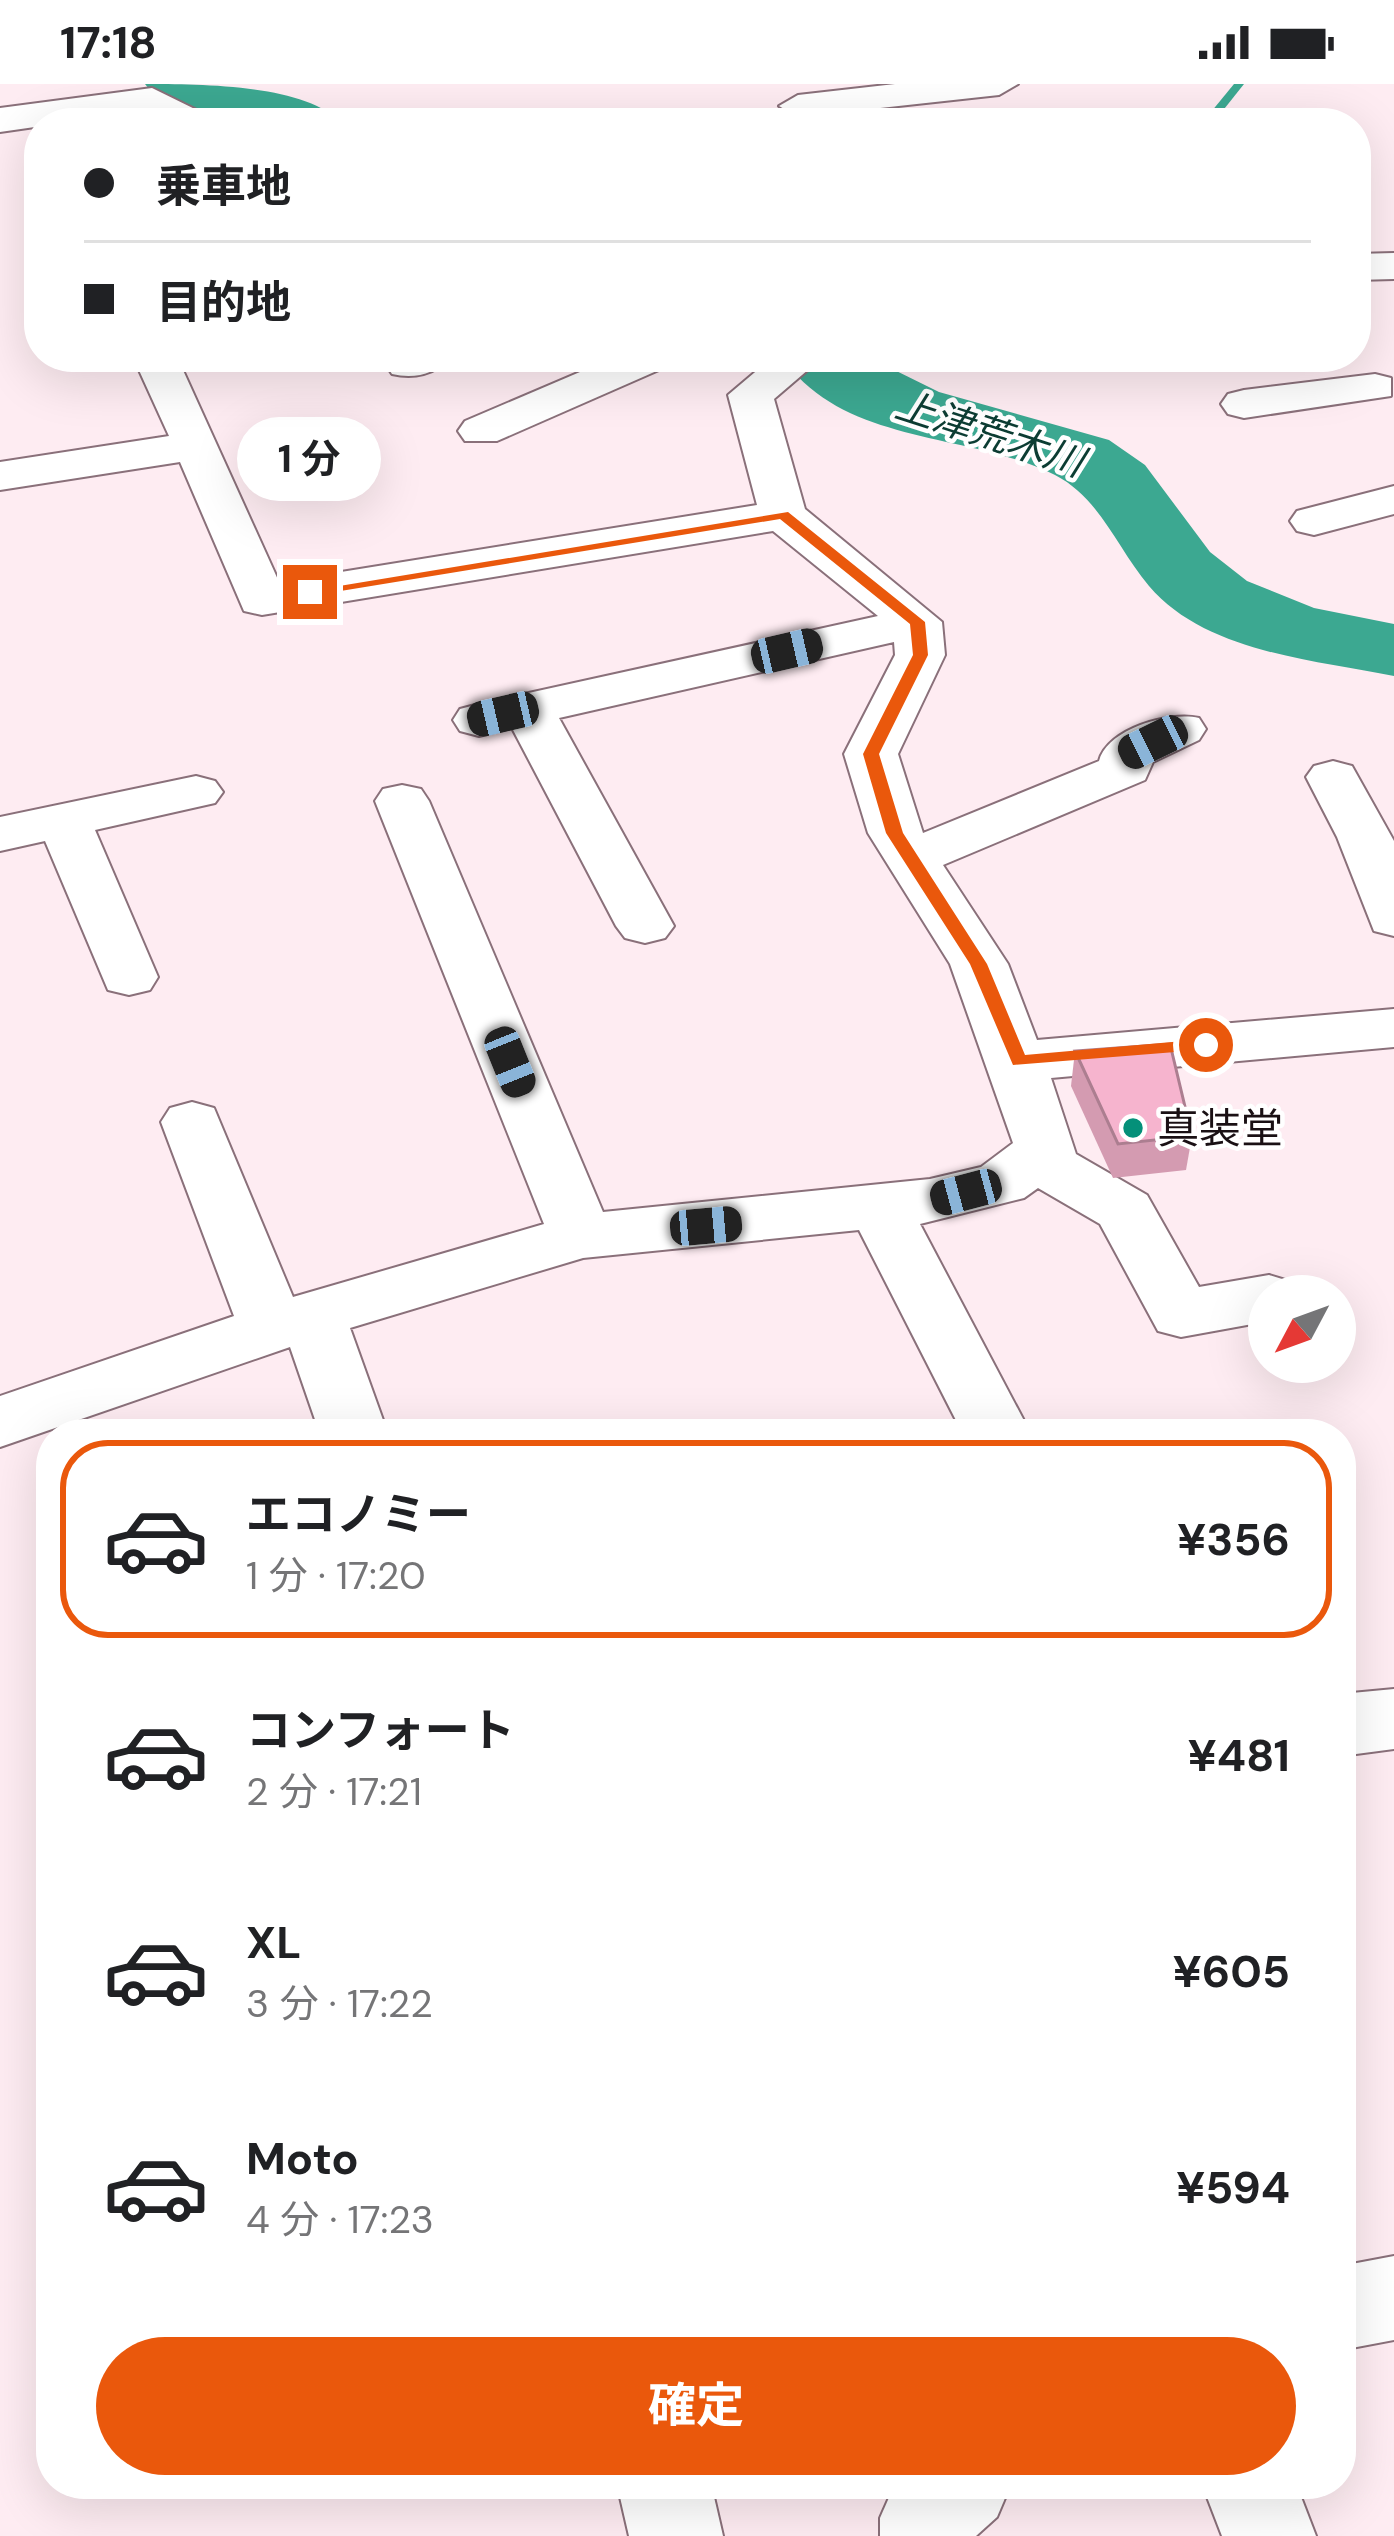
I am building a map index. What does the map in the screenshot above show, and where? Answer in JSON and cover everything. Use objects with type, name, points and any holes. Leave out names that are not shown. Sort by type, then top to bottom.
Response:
[{"type":"street","points":[[796,104],[999,84]]},
{"type":"street","points":[[86,108],[152,98],[168,108]]},
{"type":"street","points":[[162,372],[262,600],[783,514]]},
{"type":"street","points":[[481,431],[617,372]]},
{"type":"street","points":[[1357,372],[1384,395]]},
{"type":"street","points":[[0,1422],[292,1322],[581,1236],[931,1202],[1002,1183],[1047,1150],[1019,1061],[979,964],[895,833],[871,754],[920,655],[917,622],[783,514],[741,376]]},
{"type":"street","points":[[1244,404],[1384,395]]},
{"type":"street","points":[[0,476],[196,446]]},
{"type":"street","points":[[1314,521],[1394,500]]},
{"type":"street","points":[[645,926],[503,714],[917,622]]},
{"type":"street","points":[[911,858],[1126,769],[1126,754],[1180,729]]},
{"type":"street","points":[[1334,777],[1365,837],[1394,919]]},
{"type":"street","points":[[0,834],[196,792]]},
{"type":"street","points":[[402,801],[581,1236]]},
{"type":"street","points":[[64,820],[129,977]]},
{"type":"street","points":[[1019,1061],[1394,1028]]},
{"type":"street","points":[[192,1122],[346,1419]]},
{"type":"street","points":[[1035,1158],[1124,1210],[1180,1314],[1248,1302]]},
{"type":"street","points":[[879,1208],[989,1419]]},
{"type":"street","points":[[1356,1724],[1394,1720]]},
{"type":"street","points":[[1356,2305],[1394,2298]]},
{"type":"street","points":[[667,2499],[676,2536]]},
{"type":"street","points":[[1255,2499],[1270,2536]]},
{"type":"building","points":[[1170,1044],[1192,1136],[1118,1144],[1075,1051]]},
{"type":"waterway","name":"上津荒木川","points":[[178,84],[257,108]]},
{"type":"waterway","points":[[1219,108],[1239,84]]},
{"type":"waterway","name":"上津荒木川","points":[[838,372],[912,409],[1048,445],[1100,468],[1130,499],[1180,570],[1217,600],[1290,629],[1394,650]]},
{"type":"place","name":"真装堂","points":[[1133,1128]]},
{"type":"route","points":[[310,592],[783,514],[917,622],[920,655],[871,754],[895,833],[979,964],[1019,1061],[1206,1045]]}]
